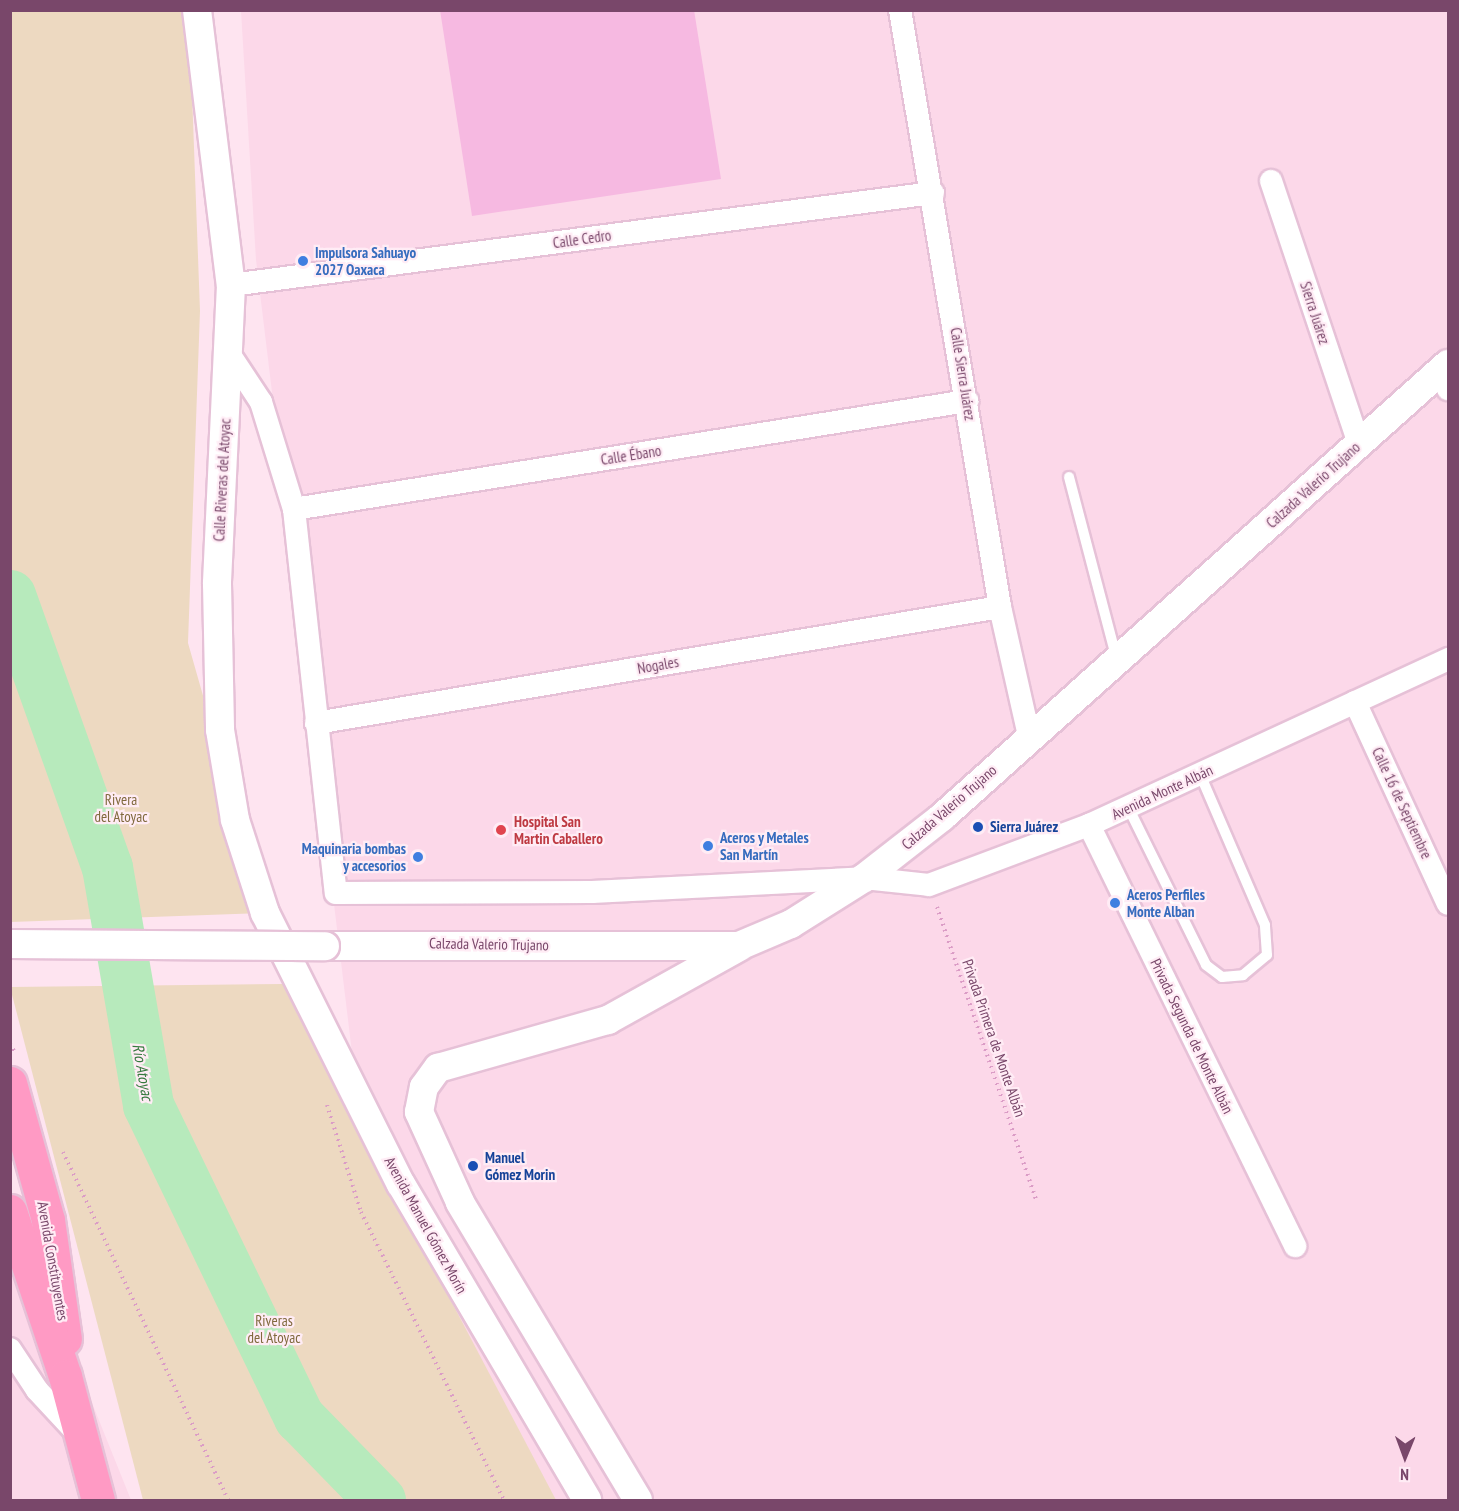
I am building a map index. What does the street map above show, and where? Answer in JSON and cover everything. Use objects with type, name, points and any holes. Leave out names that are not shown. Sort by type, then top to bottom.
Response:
[{"type":"main road","name":"Avenida Constituyentes","points":[[16,1075],[48,1220],[65,1320],[65,1376]]},
{"type":"main road","name":"Avenida Constituyentes","points":[[10,1211],[65,1376]]},
{"type":"main road","points":[[65,1376],[77,1433],[98,1500]]},
{"type":"street","name":"Calle Riveras del Atoyac","points":[[197,10],[231,285],[217,584],[220,730],[235,820],[256,892],[281,942]]},
{"type":"street","name":"Calle Sierra Juárez","points":[[900,10],[968,401],[1000,608],[1029,736]]},
{"type":"street","name":"Sierra Juárez","points":[[1271,181],[1359,444]]},
{"type":"street","name":"Calle Cedro","points":[[231,285],[933,193]]},
{"type":"street","points":[[228,351],[261,402],[294,509],[316,723]]},
{"type":"street","name":"Calzada Valerio Trujano","points":[[10,944],[739,946],[791,924],[864,878],[942,817],[1029,736],[1359,444],[1446,375]]},
{"type":"street","name":"Calle Ébano","points":[[294,509],[968,401]]},
{"type":"street","name":"Nogales","points":[[316,723],[1000,608]]},
{"type":"street","name":"Avenida Monte Albán","points":[[316,723],[336,893],[592,892],[864,878],[929,885],[1089,825],[1449,658]]},
{"type":"street","name":"Calle 16 de Septiembre","points":[[1355,702],[1449,904]]},
{"type":"street","name":"Privada Segunda de Monte Albán","points":[[1089,825],[1296,1246]]},
{"type":"street","name":"Avenida Manuel Gómez Morín","points":[[281,942],[401,1184],[587,1500]]},
{"type":"street","points":[[638,1500],[460,1203],[419,1112],[424,1087],[438,1068],[609,1020],[739,946]]},
{"type":"street","points":[[11,1351],[37,1390],[77,1433]]},
{"type":"lane","points":[[1069,477],[1117,659]]},
{"type":"lane","points":[[1128,807],[1206,965],[1222,977],[1243,975],[1267,955],[1265,925],[1200,774]]},
{"type":"path","name":"Privada Primera de Monte Albán","points":[[929,885],[1036,1199]]},
{"type":"path","points":[[10,1044],[16,1075]]},
{"type":"path","points":[[326,1101],[361,1212],[504,1500]]},
{"type":"path","points":[[57,1140],[228,1500]]},
{"type":"shaded area","points":[[241,11],[1448,11],[1448,1500],[486,1500],[380,1284],[256,260]]},
{"type":"shaded area","points":[[11,1201],[131,1500],[11,1500]]},
{"type":"green space","name":"Rivera del Atoyac","points":[[10,11],[189,11],[200,311],[188,643],[265,913],[11,922]]},
{"type":"green space","name":"Riveras del Atoyac","points":[[284,984],[556,1500],[143,1500],[10,987]]},
{"type":"building","points":[[440,10],[694,10],[721,179],[472,216]]},
{"type":"waterway","name":"Río Atoyac","points":[[10,595],[107,867],[148,1105],[299,1417],[380,1500]]},
{"type":"place","name":"Impulsora Sahuayo 2027 Oaxaca","points":[[303,261]]},
{"type":"place","name":"Sierra Juárez","points":[[978,827]]},
{"type":"place","name":"Hospital San Martin Caballero","points":[[501,830]]},
{"type":"place","name":"Aceros y Metales San Martín","points":[[708,846]]},
{"type":"place","name":"Maquinaria bombas y accesorios","points":[[418,857]]},
{"type":"place","name":"Aceros Perfiles Monte Alban","points":[[1115,903]]},
{"type":"place","name":"Manuel Gómez Morin","points":[[473,1166]]}]
